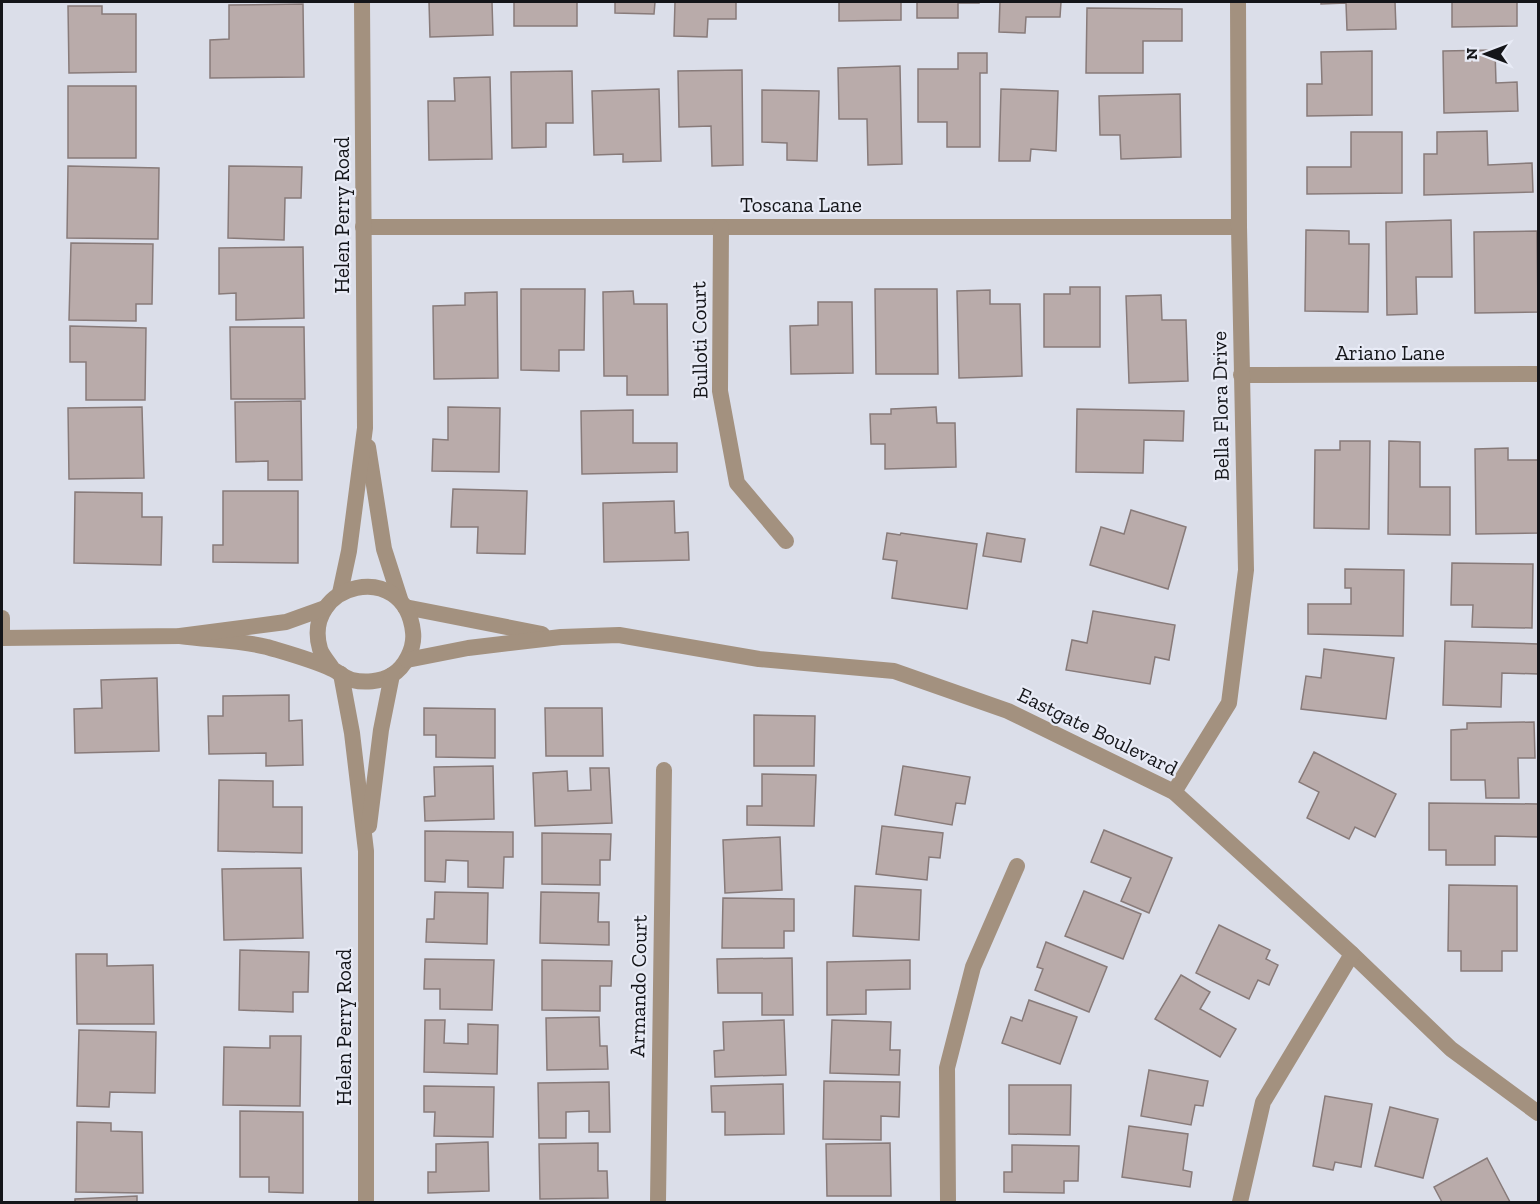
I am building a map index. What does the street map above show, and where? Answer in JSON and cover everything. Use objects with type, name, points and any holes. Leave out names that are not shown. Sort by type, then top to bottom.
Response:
[{"type":"street","name":"Helen Perry Road","points":[[340,593],[349,551],[365,428],[362,2]]},
{"type":"street","name":"Bella Flora Drive","points":[[1174,792],[1229,703],[1246,570],[1241,375],[1238,2]]},
{"type":"street","name":"Bulloti Court","points":[[721,226],[720,391],[737,483],[786,541]]},
{"type":"street","name":"Toscana Lane","points":[[363,227],[1239,226]]},
{"type":"street","name":"Ariano Lane","points":[[1241,375],[1539,374]]},
{"type":"street","name":"Helen Perry Road","points":[[365,428],[384,549],[403,603]]},
{"type":"street","points":[[2,618],[2,638],[180,636],[286,622],[325,608],[340,593],[360,586],[382,588],[403,603],[411,618],[414,639],[407,660],[392,675],[372,682],[350,680],[336,671],[264,647],[180,636]]},
{"type":"street","name":"Eastgate Boulevard","points":[[403,603],[561,637]]},
{"type":"street","points":[[325,608],[318,628],[321,650],[336,671]]},
{"type":"street","name":"Eastgate Boulevard","points":[[407,660],[468,648],[561,637],[619,635],[759,659],[894,671],[1008,711],[1174,792],[1352,954],[1451,1049],[1539,1113]]},
{"type":"street","name":"Helen Perry Road","points":[[336,671],[352,733],[366,851],[366,1203]]},
{"type":"street","name":"Helen Perry Road","points":[[366,851],[381,730],[392,675]]},
{"type":"street","name":"Armando Court","points":[[658,1203],[664,770]]},
{"type":"street","points":[[948,1203],[947,1068],[973,967],[1017,866]]},
{"type":"street","points":[[1240,1203],[1263,1102],[1352,954]]},
{"type":"building","points":[[429,2],[492,2],[493,35],[430,37]]},
{"type":"building","points":[[514,2],[577,2],[577,26],[514,26]]},
{"type":"building","points":[[615,2],[655,2],[654,14],[615,13]]},
{"type":"building","points":[[675,2],[736,2],[736,19],[708,19],[707,37],[674,36]]},
{"type":"building","points":[[839,2],[901,2],[901,20],[839,21]]},
{"type":"building","points":[[917,2],[979,3],[958,3],[958,18],[917,18]]},
{"type":"building","points":[[1000,2],[1061,2],[1060,17],[1026,17],[1025,33],[999,32]]},
{"type":"building","points":[[1321,2],[1395,2],[1396,29],[1347,30],[1346,3],[1321,4]]},
{"type":"building","points":[[1452,2],[1517,2],[1517,26],[1452,27]]},
{"type":"building","points":[[303,4],[304,77],[210,78],[210,40],[229,39],[229,5]]},
{"type":"building","points":[[68,6],[102,6],[102,14],[136,14],[136,72],[69,73]]},
{"type":"building","points":[[1087,8],[1182,9],[1182,41],[1143,41],[1143,73],[1086,73]]},
{"type":"building","points":[[1495,50],[1496,83],[1517,82],[1518,111],[1444,113],[1443,51]]},
{"type":"building","points":[[1372,51],[1372,115],[1307,116],[1307,84],[1322,84],[1321,52]]},
{"type":"building","points":[[958,53],[987,53],[987,73],[980,73],[980,147],[947,147],[947,122],[918,122],[918,69],[958,69]]},
{"type":"building","points":[[900,66],[902,164],[868,165],[867,119],[839,119],[838,68]]},
{"type":"building","points":[[742,70],[743,165],[712,166],[711,126],[679,127],[678,71]]},
{"type":"building","points":[[572,71],[573,123],[546,123],[546,147],[512,148],[511,72]]},
{"type":"building","points":[[490,77],[492,159],[429,160],[428,101],[455,101],[454,78]]},
{"type":"building","points":[[68,86],[136,86],[136,158],[68,158]]},
{"type":"building","points":[[659,89],[661,161],[623,162],[623,154],[594,155],[592,91]]},
{"type":"building","points":[[1001,89],[1058,91],[1056,151],[1031,149],[1030,161],[999,161]]},
{"type":"building","points":[[762,90],[819,91],[817,161],[787,160],[787,143],[762,142]]},
{"type":"building","points":[[1180,94],[1181,157],[1121,159],[1120,135],[1100,135],[1099,96]]},
{"type":"building","points":[[1487,131],[1488,165],[1532,163],[1533,192],[1424,195],[1424,154],[1437,154],[1437,132]]},
{"type":"building","points":[[1351,132],[1402,132],[1402,193],[1307,194],[1307,167],[1351,167]]},
{"type":"building","points":[[68,166],[159,168],[158,239],[67,238]]},
{"type":"building","points":[[229,166],[302,167],[301,198],[285,198],[284,240],[228,238]]},
{"type":"building","points":[[1451,220],[1452,277],[1416,277],[1417,314],[1387,315],[1386,222]]},
{"type":"building","points":[[1306,230],[1349,231],[1349,244],[1369,244],[1368,312],[1305,311]]},
{"type":"building","points":[[1537,231],[1538,312],[1475,313],[1474,232]]},
{"type":"building","points":[[71,243],[153,244],[152,304],[136,304],[136,321],[69,320]]},
{"type":"building","points":[[303,247],[304,318],[236,320],[236,293],[219,294],[219,248]]},
{"type":"building","points":[[1070,287],[1100,287],[1100,347],[1044,347],[1044,294],[1070,294]]},
{"type":"building","points":[[521,289],[585,289],[584,350],[559,350],[559,371],[521,370]]},
{"type":"building","points":[[875,289],[937,289],[938,374],[876,374]]},
{"type":"building","points":[[990,290],[990,304],[1020,304],[1022,376],[959,378],[957,291]]},
{"type":"building","points":[[633,291],[634,304],[667,304],[668,395],[627,395],[627,376],[604,376],[603,292]]},
{"type":"building","points":[[497,292],[498,378],[434,379],[433,306],[465,305],[465,293]]},
{"type":"building","points":[[1161,295],[1162,320],[1186,320],[1188,381],[1129,383],[1126,296]]},
{"type":"building","points":[[818,302],[852,302],[853,373],[791,374],[790,326],[818,325]]},
{"type":"building","points":[[70,326],[146,328],[145,400],[86,400],[86,362],[70,362]]},
{"type":"building","points":[[230,327],[304,327],[305,399],[231,399]]},
{"type":"building","points":[[301,401],[302,480],[268,480],[268,461],[236,462],[235,402]]},
{"type":"building","points":[[142,407],[144,478],[69,479],[68,408]]},
{"type":"building","points":[[448,407],[500,408],[499,472],[432,471],[433,439],[448,440]]},
{"type":"building","points":[[936,407],[937,423],[955,423],[956,467],[885,469],[885,444],[871,444],[870,414],[891,414],[891,409]]},
{"type":"building","points":[[1077,409],[1184,411],[1183,441],[1144,440],[1143,473],[1076,472]]},
{"type":"building","points":[[633,410],[633,443],[677,443],[677,472],[582,474],[581,411]]},
{"type":"building","points":[[1340,441],[1370,441],[1369,529],[1314,528],[1315,450],[1340,450]]},
{"type":"building","points":[[1389,441],[1420,442],[1420,487],[1450,487],[1450,535],[1388,534]]},
{"type":"building","points":[[1508,448],[1508,460],[1538,460],[1538,533],[1476,534],[1475,449]]},
{"type":"building","points":[[453,489],[527,491],[525,554],[477,553],[478,527],[451,527]]},
{"type":"building","points":[[223,491],[298,491],[298,563],[213,562],[213,545],[223,545]]},
{"type":"building","points":[[75,492],[142,493],[142,517],[162,517],[161,565],[74,563]]},
{"type":"building","points":[[674,501],[675,533],[688,532],[689,560],[604,562],[603,503]]},
{"type":"building","points":[[1131,510],[1186,527],[1168,589],[1090,565],[1101,527],[1124,534]]},
{"type":"building","points":[[887,533],[977,544],[967,609],[892,598],[897,561],[883,559]]},
{"type":"building","points":[[987,533],[1025,539],[1021,562],[983,556]]},
{"type":"building","points":[[1452,563],[1533,564],[1532,628],[1472,627],[1473,605],[1451,605]]},
{"type":"building","points":[[1345,569],[1404,570],[1403,636],[1308,634],[1308,604],[1351,604],[1351,588],[1345,588]]},
{"type":"building","points":[[1093,611],[1175,625],[1169,660],[1155,657],[1150,684],[1066,670],[1072,640],[1087,643]]},
{"type":"building","points":[[1445,641],[1538,644],[1538,674],[1502,673],[1501,707],[1443,705]]},
{"type":"building","points":[[1324,649],[1394,658],[1386,719],[1301,709],[1306,676],[1321,678]]},
{"type":"building","points":[[157,678],[159,751],[75,753],[74,709],[102,708],[101,680]]},
{"type":"building","points":[[289,695],[289,721],[302,720],[303,765],[266,766],[266,753],[209,754],[208,716],[223,716],[223,696]]},
{"type":"building","points":[[424,708],[495,709],[495,758],[436,757],[436,735],[424,735]]},
{"type":"building","points":[[545,708],[602,708],[603,756],[546,756]]},
{"type":"building","points":[[754,715],[815,716],[814,766],[754,766]]},
{"type":"building","points":[[1534,722],[1535,758],[1518,758],[1519,798],[1486,798],[1485,780],[1451,780],[1451,730],[1467,729],[1467,723]]},
{"type":"building","points":[[1314,752],[1396,794],[1375,837],[1355,827],[1349,839],[1307,818],[1319,792],[1299,782]]},
{"type":"building","points":[[493,766],[494,819],[425,821],[424,797],[435,796],[434,767]]},
{"type":"building","points":[[903,766],[970,777],[965,804],[956,803],[952,825],[895,815]]},
{"type":"building","points":[[590,768],[609,768],[612,823],[535,826],[533,773],[567,771],[568,791],[591,790]]},
{"type":"building","points":[[762,774],[816,775],[814,826],[747,825],[747,806],[762,806]]},
{"type":"building","points":[[219,780],[273,781],[273,807],[302,807],[302,853],[218,851]]},
{"type":"building","points":[[1429,803],[1538,804],[1538,837],[1495,836],[1495,865],[1446,865],[1446,850],[1429,850]]},
{"type":"building","points":[[882,826],[943,833],[940,858],[929,857],[927,880],[876,874]]},
{"type":"building","points":[[1104,830],[1172,858],[1149,913],[1121,901],[1131,878],[1091,862]]},
{"type":"building","points":[[425,831],[513,832],[513,857],[504,857],[503,888],[468,887],[468,861],[446,860],[445,882],[425,881]]},
{"type":"building","points":[[542,833],[611,834],[610,860],[600,860],[600,885],[542,884]]},
{"type":"building","points":[[780,837],[782,890],[725,893],[723,840]]},
{"type":"building","points":[[301,868],[303,938],[224,940],[222,869]]},
{"type":"building","points":[[1449,885],[1517,886],[1517,951],[1502,951],[1502,971],[1461,971],[1461,951],[1448,951]]},
{"type":"building","points":[[855,886],[921,890],[919,940],[853,936]]},
{"type":"building","points":[[1084,891],[1141,914],[1123,959],[1065,936]]},
{"type":"building","points":[[435,892],[488,893],[487,944],[426,942],[427,919],[434,919]]},
{"type":"building","points":[[541,892],[599,893],[598,922],[609,922],[609,945],[540,943]]},
{"type":"building","points":[[723,898],[794,899],[794,931],[784,931],[784,948],[722,948]]},
{"type":"building","points":[[1219,925],[1270,950],[1266,959],[1278,965],[1269,985],[1258,980],[1249,999],[1196,973]]},
{"type":"building","points":[[1046,942],[1107,967],[1089,1012],[1035,990],[1043,969],[1037,967]]},
{"type":"building","points":[[240,950],[309,952],[308,992],[293,992],[293,1012],[239,1010]]},
{"type":"building","points":[[76,954],[107,954],[107,966],[153,965],[154,1024],[77,1024]]},
{"type":"building","points":[[792,958],[793,1015],[762,1015],[762,993],[718,993],[717,959]]},
{"type":"building","points":[[425,959],[494,960],[492,1010],[440,1009],[440,989],[424,989]]},
{"type":"building","points":[[542,960],[612,961],[611,986],[600,986],[600,1011],[542,1010]]},
{"type":"building","points":[[910,960],[910,989],[866,990],[866,1014],[827,1015],[827,962]]},
{"type":"building","points":[[1181,975],[1210,992],[1200,1009],[1236,1029],[1220,1057],[1155,1019]]},
{"type":"building","points":[[1029,1000],[1077,1017],[1060,1064],[1002,1043],[1011,1017],[1022,1021]]},
{"type":"building","points":[[599,1017],[600,1046],[607,1046],[608,1069],[547,1070],[546,1018]]},
{"type":"building","points":[[425,1020],[445,1020],[444,1043],[468,1044],[468,1024],[498,1025],[497,1074],[424,1072]]},
{"type":"building","points":[[784,1020],[786,1075],[715,1077],[714,1051],[724,1050],[723,1022]]},
{"type":"building","points":[[832,1020],[891,1022],[890,1050],[900,1050],[899,1075],[830,1073]]},
{"type":"building","points":[[79,1030],[156,1032],[155,1093],[110,1092],[109,1107],[77,1106]]},
{"type":"building","points":[[270,1036],[301,1036],[300,1106],[223,1105],[224,1047],[270,1048]]},
{"type":"building","points":[[1149,1070],[1208,1081],[1203,1106],[1195,1105],[1191,1125],[1141,1116]]},
{"type":"building","points":[[824,1081],[900,1082],[899,1117],[881,1116],[881,1140],[823,1139]]},
{"type":"building","points":[[609,1082],[610,1132],[589,1132],[589,1111],[566,1112],[566,1138],[539,1138],[538,1083]]},
{"type":"building","points":[[783,1084],[784,1134],[725,1135],[725,1112],[712,1112],[711,1086]]},
{"type":"building","points":[[1009,1085],[1071,1085],[1070,1135],[1009,1134]]},
{"type":"building","points":[[424,1086],[494,1087],[493,1137],[434,1136],[435,1112],[424,1112]]},
{"type":"building","points":[[1325,1096],[1372,1104],[1361,1167],[1335,1162],[1333,1170],[1313,1166]]},
{"type":"building","points":[[1390,1107],[1438,1119],[1423,1178],[1375,1166]]},
{"type":"building","points":[[240,1111],[303,1112],[303,1193],[269,1192],[269,1177],[240,1177]]},
{"type":"building","points":[[77,1122],[111,1123],[111,1131],[142,1132],[143,1193],[76,1192]]},
{"type":"building","points":[[1129,1126],[1188,1134],[1183,1170],[1192,1172],[1190,1187],[1122,1177]]},
{"type":"building","points":[[488,1142],[489,1191],[428,1193],[428,1172],[436,1172],[436,1144]]},
{"type":"building","points":[[598,1143],[598,1171],[607,1171],[608,1198],[540,1199],[539,1144]]},
{"type":"building","points":[[890,1143],[891,1196],[827,1196],[826,1144]]},
{"type":"building","points":[[1012,1145],[1079,1146],[1078,1181],[1064,1181],[1064,1193],[1004,1192],[1004,1172],[1012,1172]]},
{"type":"building","points":[[1487,1158],[1510,1202],[1442,1202],[1434,1187]]},
{"type":"building","points":[[137,1196],[137,1202],[75,1202],[75,1199]]}]
